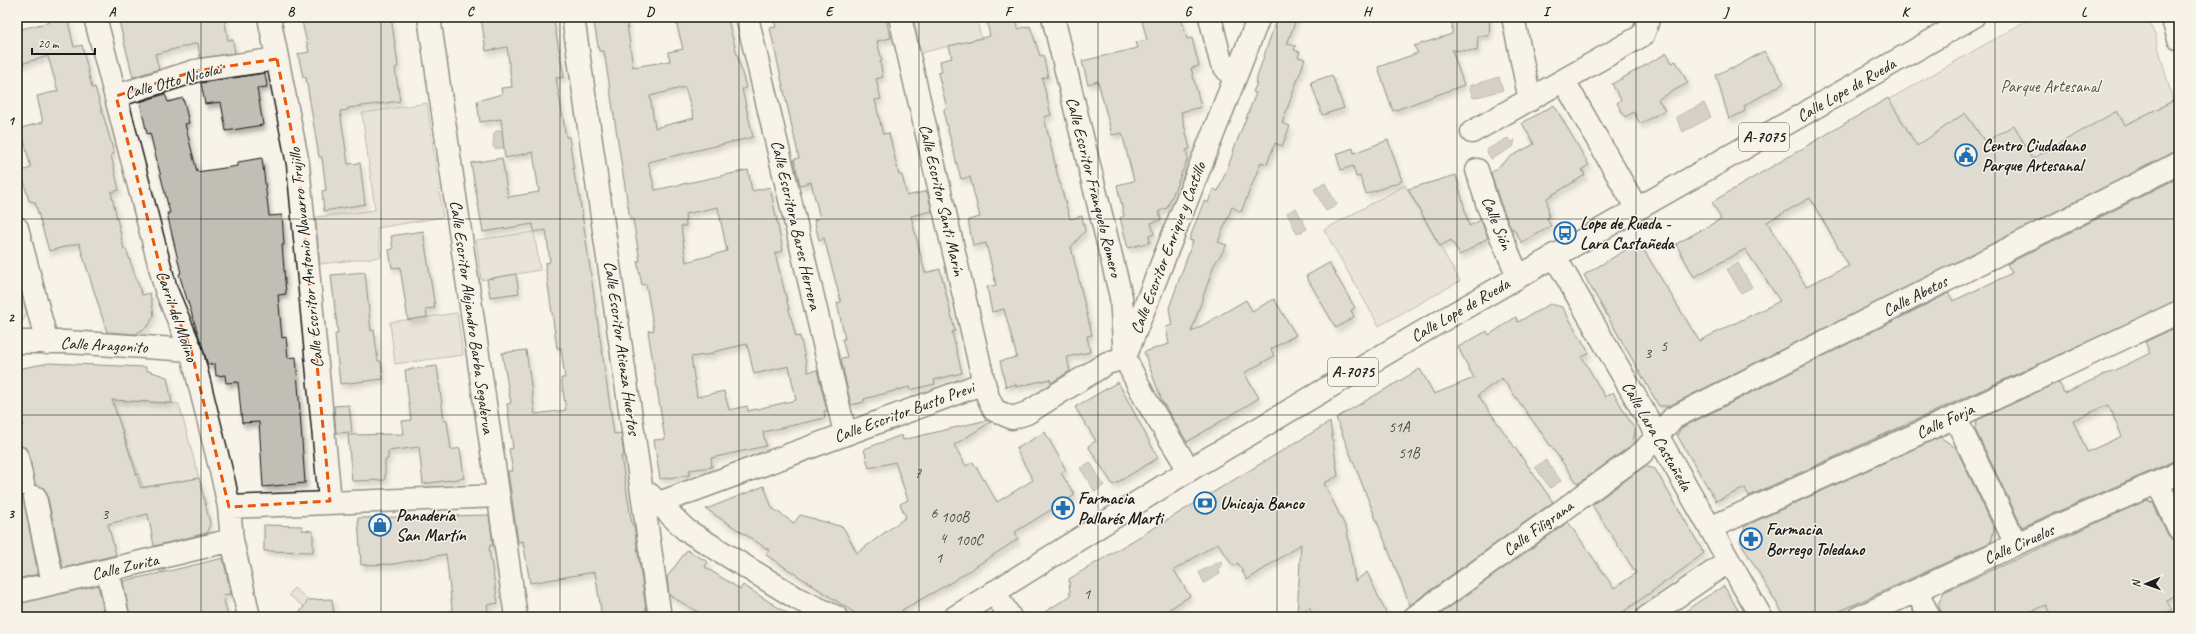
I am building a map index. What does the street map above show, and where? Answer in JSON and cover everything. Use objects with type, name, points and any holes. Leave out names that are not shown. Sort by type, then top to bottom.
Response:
[{"type":"street","name":"Carril del Molino","points":[[95,17],[166,290],[191,350],[229,507],[232,540],[249,617]]},
{"type":"street","name":"Calle Escritor Antonio Navarro Trujillo","points":[[269,17],[298,164],[330,502]]},
{"type":"street","name":"Calle Escritor Alejandro Barba Segalerva","points":[[429,17],[516,617]]},
{"type":"street","name":"Calle Escritor Atienza Huertos","points":[[574,17],[660,617]]},
{"type":"street","name":"Calle Escritora Bares Herrera","points":[[747,17],[845,433]]},
{"type":"street","name":"Calle Escritor Santi Marín","points":[[900,17],[984,383]]},
{"type":"street","name":"Calle Escritor Franquelo Romero","points":[[1054,17],[1121,297],[1124,358]]},
{"type":"street","points":[[1210,17],[1221,62],[1234,78]]},
{"type":"street","name":"Calle Escritor Enrique y Castillo","points":[[1124,358],[1259,17]]},
{"type":"street","points":[[1513,17],[1530,100]]},
{"type":"street","points":[[1472,132],[1643,35],[1649,17]]},
{"type":"street","name":"Calle Lope de Rueda","points":[[955,617],[1189,470],[1518,276],[1973,17]]},
{"type":"street","points":[[2172,17],[2179,39]]},
{"type":"street","name":"Calle Otto Nicolai","points":[[116,96],[195,72],[277,59]]},
{"type":"street","points":[[1564,81],[1637,209]]},
{"type":"street","name":"Calle Abetos","points":[[1657,436],[1673,418],[2179,163]]},
{"type":"street","name":"Calle Sión","points":[[1478,170],[1488,206],[1518,276]]},
{"type":"street","points":[[17,228],[47,343]]},
{"type":"street","name":"Calle Lara Castañeda","points":[[1554,255],[1761,617]]},
{"type":"street","name":"Calle Forja","points":[[1710,528],[1955,417],[2179,312]]},
{"type":"street","name":"Calle Aragonito","points":[[17,342],[67,342],[191,350]]},
{"type":"street","points":[[1124,358],[1146,400],[1189,470]]},
{"type":"street","name":"Calle Escritor Busto Previ","points":[[659,503],[845,433],[984,383],[994,410],[1012,418],[1027,413],[1107,363],[1124,358]]},
{"type":"street","points":[[1955,417],[2016,544]]},
{"type":"street","name":"Calle Filigrana","points":[[1415,617],[1642,453],[1657,436]]},
{"type":"street","points":[[17,457],[29,490],[53,583]]},
{"type":"street","name":"Calle Ciruelos","points":[[1860,617],[2016,544],[2179,473]]},
{"type":"street","points":[[2158,483],[2179,529]]},
{"type":"street","points":[[642,488],[686,530],[798,600],[836,617]]},
{"type":"street","points":[[229,507],[498,496]]},
{"type":"street","points":[[652,553],[656,540],[669,532],[686,530]]},
{"type":"street","name":"Calle Zurita","points":[[17,592],[232,540]]},
{"type":"street","points":[[1647,617],[1729,560]]},
{"type":"street","points":[[108,570],[118,617]]},
{"type":"street","points":[[1917,591],[1929,617]]},
{"type":"street","points":[[994,592],[1010,617]]},
{"type":"street","points":[[798,600],[818,617]]},
{"type":"highlighted area","points":[[277,59],[298,164],[330,501],[229,507],[191,350],[166,290],[116,96],[195,71]]},
{"type":"green space","points":[[913,17],[976,17],[981,38],[921,53]]},
{"type":"green space","name":"Parque Artesanal","points":[[2033,17],[2147,17],[2155,35],[2173,101],[1955,212],[1888,100]]},
{"type":"green space","points":[[427,103],[443,217],[377,228],[381,257],[320,264],[316,217],[375,210],[362,113]]},
{"type":"green space","points":[[1405,185],[1460,281],[1379,326],[1324,230]]},
{"type":"green space","points":[[534,232],[540,270],[481,280],[476,240]]},
{"type":"green space","points":[[17,267],[26,298],[27,307],[23,321],[17,326]]},
{"type":"green space","points":[[457,313],[463,355],[395,364],[390,322]]},
{"type":"green space","points":[[111,399],[179,404],[199,478],[143,487]]},
{"type":"green space","points":[[294,588],[309,600],[332,603],[335,616],[317,617],[289,595]]},
{"type":"shaded area","points":[[1499,77],[1503,90],[1473,98],[1469,86]]},
{"type":"shaded area","points":[[1704,103],[1711,117],[1683,132],[1676,117]]},
{"type":"shaded area","points":[[516,128],[508,147],[495,149],[493,146],[494,134],[496,131]]},
{"type":"shaded area","points":[[1508,138],[1512,142],[1515,140],[1513,147],[1491,159],[1486,150]]},
{"type":"shaded area","points":[[1325,183],[1337,205],[1326,211],[1314,189]]},
{"type":"shaded area","points":[[1296,208],[1307,229],[1297,234],[1287,213]]},
{"type":"shaded area","points":[[1738,263],[1752,287],[1741,293],[1727,269]]},
{"type":"shaded area","points":[[1546,460],[1561,481],[1550,488],[1535,467]]},
{"type":"shaded area","points":[[1090,462],[1104,485],[1095,492],[1080,468]]},
{"type":"shaded area","points":[[1221,561],[1222,566],[1219,570],[1220,574],[1204,583],[1199,572]]},
{"type":"building","points":[[49,17],[67,17],[74,47],[82,45],[92,88],[95,87],[111,142],[114,154],[111,155],[119,190],[111,192],[124,249],[126,249],[142,295],[150,293],[154,315],[149,325],[136,334],[107,332],[79,243],[49,251],[35,202],[29,201],[21,171],[31,168],[21,128],[43,122],[37,96],[58,91],[48,56],[17,65],[17,30],[50,22]]},
{"type":"building","points":[[118,17],[224,17],[228,40],[233,40],[235,53],[200,58],[198,43],[155,54],[159,69],[133,77]]},
{"type":"building","points":[[301,17],[336,17],[337,20],[358,17],[391,17],[398,67],[395,68],[400,101],[348,108],[348,110],[340,111],[348,164],[360,163],[365,204],[324,211],[322,191],[326,190],[322,157],[319,157],[306,77],[303,77],[298,54],[309,52]]},
{"type":"building","points":[[481,17],[553,17],[564,77],[556,78],[566,137],[569,137],[576,186],[578,186],[614,434],[621,433],[624,456],[621,456],[632,525],[634,525],[647,617],[602,617],[595,572],[530,583],[523,541],[518,542],[508,471],[513,471],[509,449],[513,448],[507,404],[511,403],[502,353],[526,350],[535,414],[566,410],[561,378],[565,378],[561,348],[557,348],[545,263],[550,262],[546,230],[534,232],[533,224],[483,232],[471,163],[502,158],[508,197],[539,192],[533,152],[505,158],[501,119],[480,122],[477,101],[502,94],[501,88],[512,87],[507,47],[486,51]]},
{"type":"building","points":[[593,17],[626,17],[633,67],[670,61],[668,52],[683,49],[675,17],[727,17],[746,88],[742,89],[753,137],[648,162],[655,190],[748,170],[752,191],[770,187],[783,251],[775,253],[796,337],[800,336],[808,372],[817,370],[827,411],[824,411],[825,418],[763,432],[766,446],[711,458],[712,467],[689,470],[690,475],[660,479],[654,440],[665,439],[648,331],[654,330],[646,284],[642,285],[637,261],[640,261],[633,219],[630,219],[604,51],[599,51]],"holes":[[[685,87],[694,118],[655,128],[650,96]],[[718,207],[727,251],[686,262],[681,226],[686,226],[685,214]],[[747,344],[754,374],[789,366],[796,400],[748,411],[747,406],[729,410],[724,391],[697,397],[691,357],[713,354],[713,352]]]},
{"type":"building","points":[[773,17],[885,17],[891,38],[877,41],[882,61],[880,62],[883,77],[876,79],[881,99],[875,100],[883,134],[889,133],[899,175],[902,175],[907,196],[927,191],[932,211],[911,216],[925,273],[940,269],[955,331],[952,332],[962,373],[934,380],[935,384],[910,390],[909,387],[864,399],[864,402],[851,405],[841,358],[847,357],[842,339],[845,339],[837,303],[841,302],[824,238],[819,240],[814,220],[820,218],[811,182],[800,185],[794,159],[799,158],[770,28],[776,27]]},
{"type":"building","points":[[986,17],[1016,17],[1018,29],[1030,26],[1040,56],[1043,55],[1048,77],[1042,78],[1051,115],[1044,117],[1058,177],[1070,219],[1082,216],[1085,231],[1071,247],[1092,335],[1087,336],[1090,352],[1067,357],[1070,371],[1051,383],[1050,379],[1016,387],[1016,384],[1006,387],[1000,361],[1017,357],[1004,309],[992,312],[987,287],[996,285],[986,243],[973,246],[968,220],[980,217],[970,177],[961,179],[945,119],[944,109],[947,108],[938,73],[942,72],[940,61],[952,58],[949,46],[990,36]]},
{"type":"building","points":[[1141,17],[1181,17],[1187,39],[1192,38],[1199,66],[1191,68],[1201,107],[1181,112],[1190,149],[1186,150],[1188,158],[1167,208],[1159,211],[1161,220],[1151,223],[1154,234],[1149,236],[1150,242],[1128,248],[1120,218],[1124,216],[1117,185],[1134,181],[1122,133],[1112,135],[1098,81],[1088,84],[1082,61],[1138,48],[1136,42],[1147,40]]},
{"type":"building","points":[[1277,17],[1297,17],[1287,44],[1296,46],[1294,50],[1300,52],[1298,57],[1305,59],[1282,123],[1290,126],[1282,146],[1275,143],[1267,164],[1261,162],[1241,212],[1232,207],[1218,242],[1227,245],[1214,265],[1191,332],[1246,300],[1252,311],[1274,299],[1296,335],[1271,349],[1274,356],[1244,373],[1259,398],[1187,442],[1162,401],[1144,352],[1169,344],[1166,327],[1172,325],[1169,308],[1193,241],[1189,240],[1204,201],[1208,203],[1213,189],[1218,191],[1234,151],[1256,93],[1253,92],[1257,83],[1255,83]]},
{"type":"building","points":[[1452,17],[1490,17],[1489,36],[1478,36],[1477,51],[1452,50],[1464,85],[1393,111],[1378,67],[1418,53],[1414,46],[1452,34]]},
{"type":"building","points":[[1764,51],[1784,83],[1744,106],[1745,111],[1729,119],[1716,75],[1732,67],[1732,69]]},
{"type":"building","points":[[1667,53],[1672,63],[1676,61],[1688,83],[1658,99],[1665,110],[1640,124],[1634,112],[1625,117],[1617,103],[1621,100],[1612,84]]},
{"type":"building","points":[[265,73],[267,87],[257,88],[263,125],[226,131],[221,102],[205,104],[201,83]]},
{"type":"building","points":[[1332,75],[1344,108],[1322,115],[1311,82]]},
{"type":"building","points":[[165,94],[168,102],[183,98],[189,123],[185,124],[197,172],[238,166],[238,162],[262,158],[269,216],[282,215],[284,245],[282,245],[286,294],[278,295],[282,338],[286,337],[288,358],[296,357],[305,483],[263,487],[259,422],[242,423],[238,382],[226,383],[225,375],[216,376],[215,364],[208,365],[179,274],[181,273],[167,213],[170,213],[150,133],[147,134],[140,102]]},
{"type":"building","points":[[1888,98],[1917,146],[1965,113],[1985,142],[2014,125],[2032,159],[2117,111],[2125,125],[2175,100],[2179,120],[2179,151],[1669,406],[1659,406],[1584,275],[1639,242],[1699,341],[1780,301],[1745,249],[1694,277],[1676,244],[1721,219],[1712,202]],"holes":[[[1810,198],[1849,266],[1806,286],[1767,222]]]},
{"type":"building","points":[[1554,105],[1589,165],[1582,169],[1585,175],[1547,198],[1549,217],[1547,218],[1551,226],[1522,243],[1513,228],[1511,229],[1500,202],[1491,173],[1510,157],[1534,144],[1522,123]]},
{"type":"building","points":[[1388,140],[1402,181],[1366,194],[1360,176],[1356,177],[1353,166],[1341,170],[1336,154],[1353,148],[1354,153]]},
{"type":"building","points":[[1456,175],[1469,226],[1481,220],[1488,238],[1460,255],[1451,240],[1440,246],[1408,189]]},
{"type":"building","points":[[2176,179],[2179,180],[2179,300],[1749,496],[1745,488],[1716,501],[1677,435],[1681,428],[1949,293],[1953,301],[2012,273],[2007,264]]},
{"type":"building","points":[[423,231],[435,308],[426,309],[427,317],[408,320],[400,267],[392,268],[389,250],[393,249],[391,236]]},
{"type":"building","points":[[1329,263],[1355,308],[1351,310],[1354,317],[1336,328],[1306,276]]},
{"type":"building","points":[[365,272],[371,331],[374,330],[378,361],[381,361],[383,379],[340,384],[335,334],[338,334],[331,275]]},
{"type":"building","points":[[516,274],[519,293],[490,297],[487,279]]},
{"type":"building","points":[[1550,304],[1562,307],[1564,310],[1589,353],[1582,357],[1605,397],[1613,392],[1635,430],[1633,444],[1578,484],[1502,378],[1478,395],[1553,502],[1410,605],[1336,418],[1420,369],[1434,394],[1474,378],[1458,347],[1487,331],[1489,335],[1516,317],[1518,322]]},
{"type":"building","points":[[2179,326],[2179,459],[2022,527],[1975,429],[1977,420],[2059,382],[2064,393],[2128,364],[2150,353],[2145,342]],"holes":[[[2108,405],[2122,436],[2087,452],[2073,420]]]},
{"type":"building","points":[[49,363],[146,367],[146,370],[167,377],[172,403],[112,400],[141,488],[199,478],[210,523],[207,533],[154,546],[148,514],[108,524],[116,555],[63,568],[47,494],[44,488],[35,485],[29,454],[26,448],[19,445],[17,435],[17,425],[23,426],[17,399],[17,369]]},
{"type":"building","points":[[437,366],[444,421],[447,420],[451,450],[460,448],[464,478],[423,484],[419,447],[388,451],[388,459],[385,460],[385,480],[352,481],[348,435],[404,434],[402,421],[411,420],[405,370]]},
{"type":"building","points":[[1118,382],[1158,458],[1113,485],[1088,446],[1096,441],[1075,407]]},
{"type":"building","points":[[349,405],[352,432],[336,433],[334,406]]},
{"type":"building","points":[[987,420],[991,422],[954,445],[966,466],[973,462],[997,502],[1033,480],[1016,449],[1045,432],[1066,470],[1061,473],[1075,495],[1015,532],[1018,539],[950,583],[902,610],[906,617],[861,617],[766,555],[769,550],[706,509],[764,486],[772,508],[794,523],[800,515],[843,527],[857,553],[906,517],[900,504],[908,500],[895,462],[869,468],[864,449],[902,435],[903,440]]},
{"type":"building","points":[[1330,422],[1338,476],[1324,483],[1347,530],[1355,581],[1367,572],[1388,617],[1316,617],[1309,607],[1297,617],[1301,544],[1247,580],[1238,563],[1233,566],[1218,543],[1174,570],[1190,596],[1157,617],[1037,617],[1070,596],[1069,579]]},
{"type":"building","points":[[1940,437],[1956,448],[1994,528],[1991,542],[1827,617],[1785,617],[1740,541],[1745,526]]},
{"type":"building","points":[[1645,466],[1655,469],[1704,553],[1682,570],[1616,617],[1436,617],[1568,522],[1614,588],[1636,573],[1592,505]]},
{"type":"building","points":[[18,495],[23,496],[38,574],[17,579]]},
{"type":"building","points":[[2147,500],[2153,503],[2168,535],[2172,539],[2179,541],[2179,593],[2166,600],[2172,610],[2157,617],[2051,617],[2046,605],[2019,617],[1943,617],[1938,604],[1944,592]]},
{"type":"building","points":[[489,515],[493,545],[490,545],[489,549],[498,603],[487,605],[488,612],[453,617],[446,554],[394,564],[361,565],[358,518]]},
{"type":"building","points":[[264,525],[302,526],[302,530],[313,531],[313,552],[264,551]]},
{"type":"building","points":[[687,550],[708,562],[705,567],[740,589],[743,585],[793,617],[706,617],[669,595],[667,577]]},
{"type":"building","points":[[223,558],[231,594],[223,595],[228,617],[130,617],[123,581],[160,573],[160,570],[166,569],[161,573]]},
{"type":"building","points":[[98,585],[105,617],[17,617],[17,604]]},
{"type":"building","points":[[1724,586],[1742,617],[1678,617],[1698,602]]},
{"type":"building","points":[[332,599],[334,617],[297,617],[308,600]]},
{"type":"place","name":"Centro Ciudadano Parque Artesanal","points":[[1966,155]]},
{"type":"place","name":"Lope de Rueda - Lara Castañeda","points":[[1565,233]]},
{"type":"place","name":"Unicaja Banco","points":[[1205,503]]},
{"type":"place","name":"Farmacia Pallarés Marti","points":[[1063,508]]},
{"type":"place","name":"Panadería San Martín","points":[[380,525]]},
{"type":"place","name":"Farmacia Borrego Toledano","points":[[1751,539]]}]
